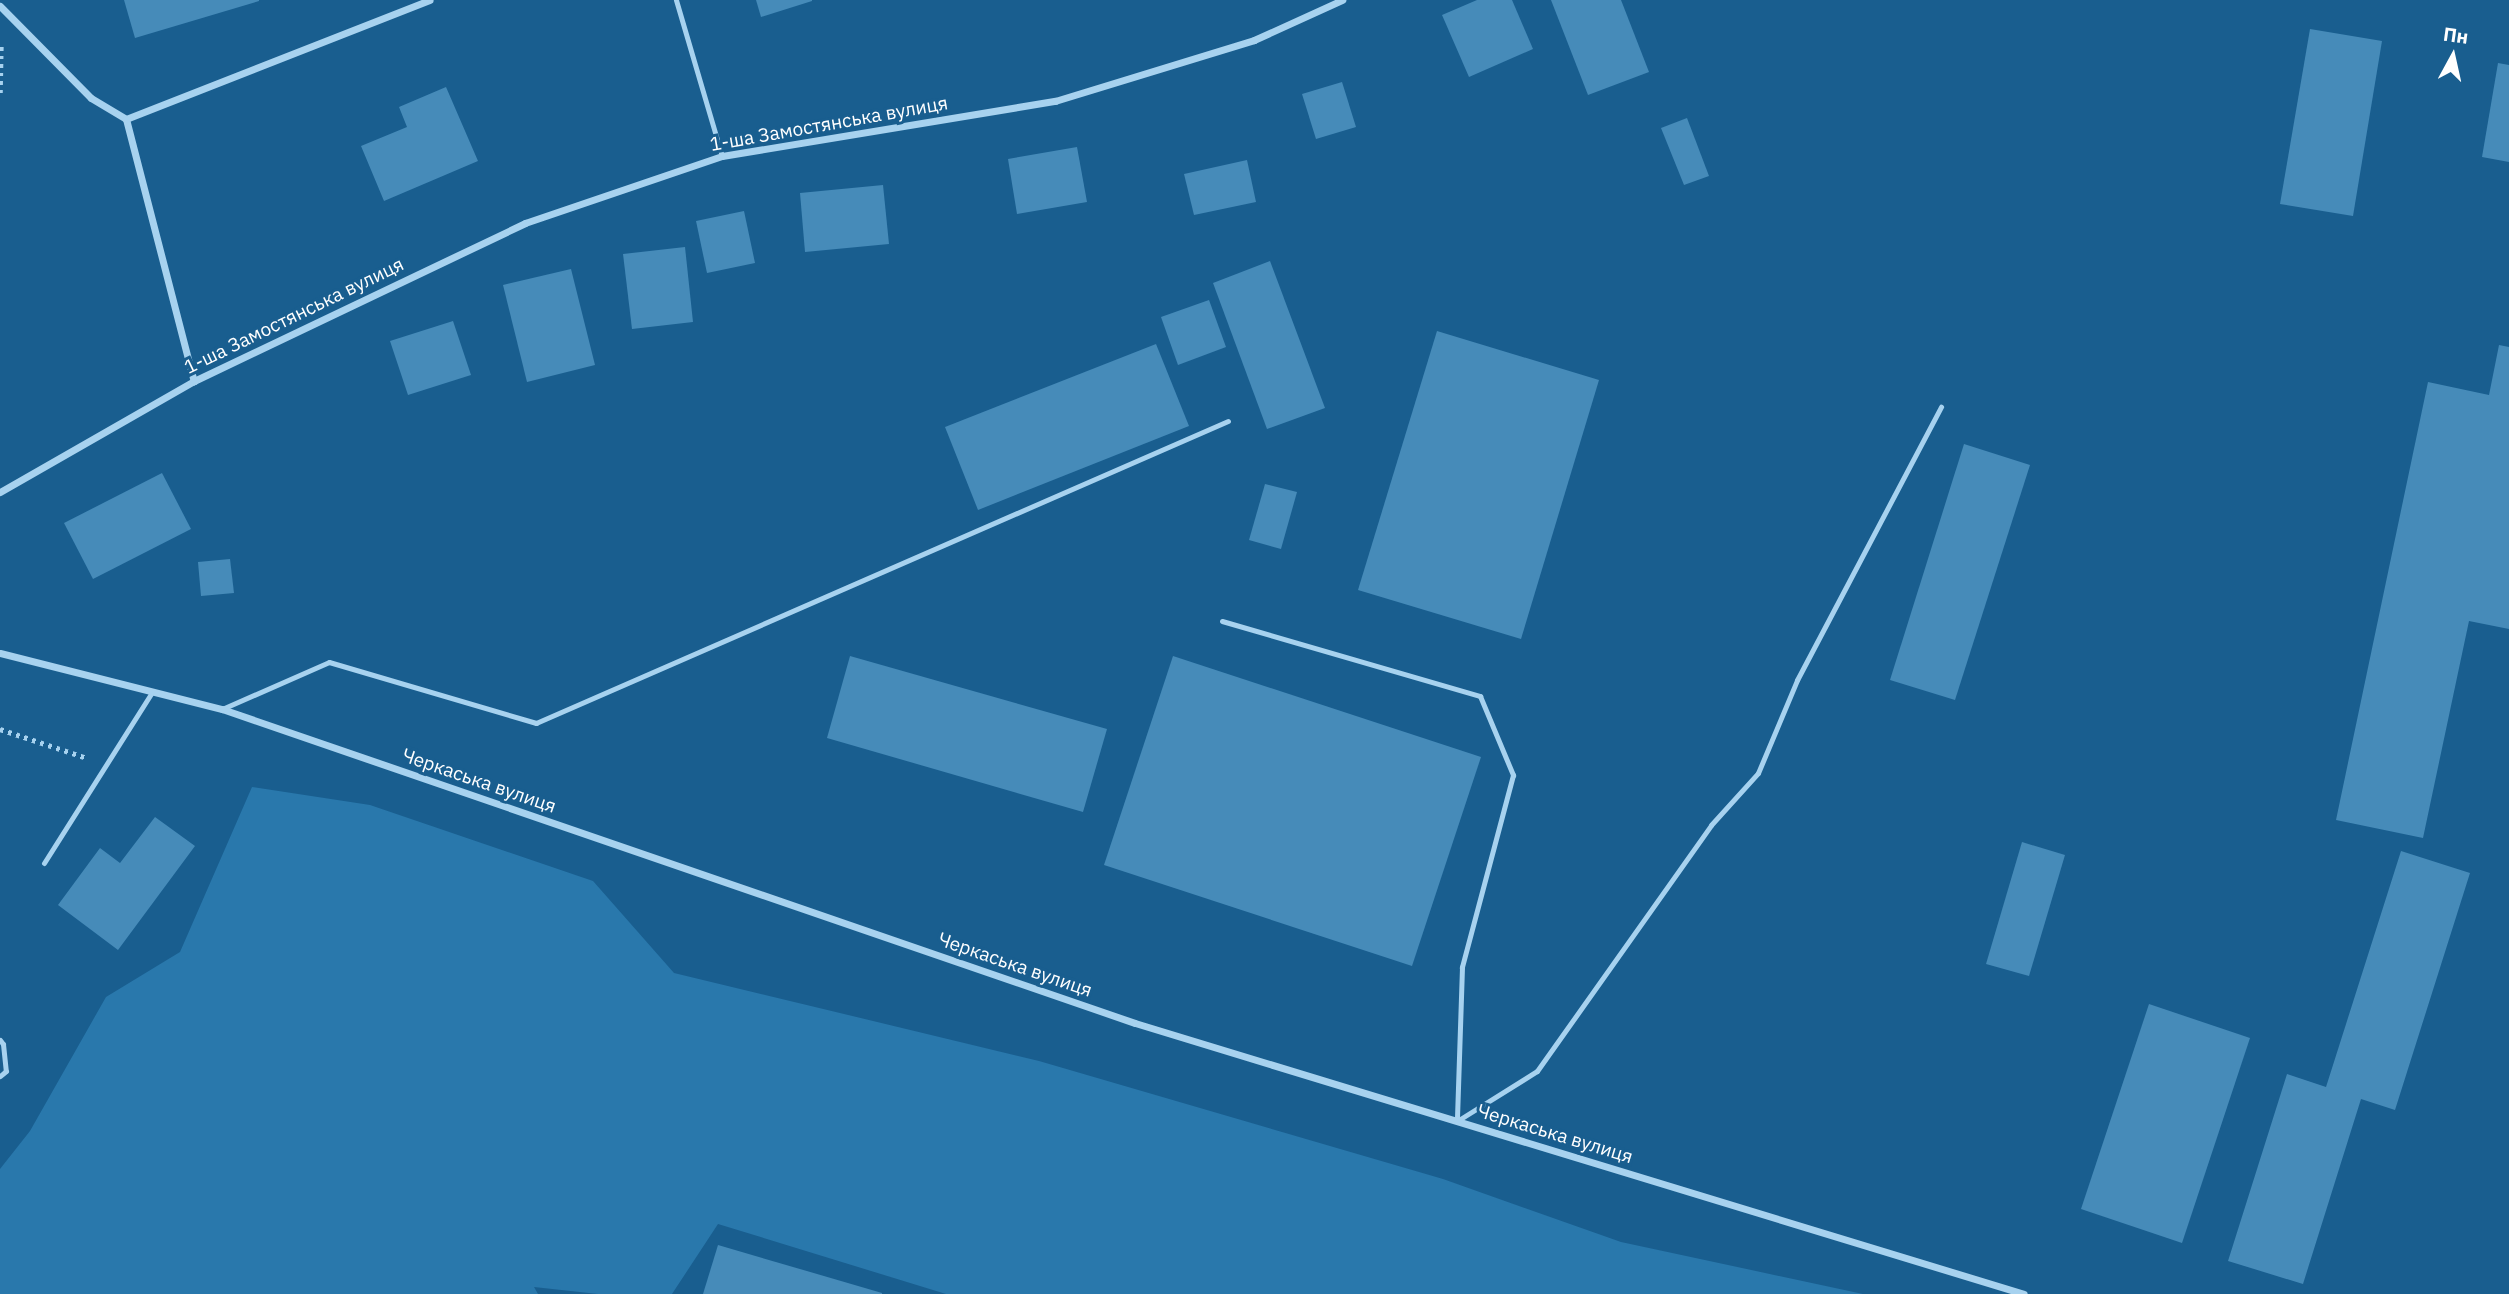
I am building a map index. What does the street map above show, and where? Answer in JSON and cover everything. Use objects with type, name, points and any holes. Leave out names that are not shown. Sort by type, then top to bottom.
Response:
[{"type":"street","points":[[126,119],[429,0]]},
{"type":"street","name":"1-ша Замостянська вулиця","points":[[0,492],[194,381],[525,223],[722,156],[1055,101],[1254,40],[1342,0]]},
{"type":"street","points":[[0,6],[91,98],[126,119],[194,381]]},
{"type":"street","name":"Черкаська вулиця","points":[[0,653],[222,709],[1135,1023],[2024,1294]]},
{"type":"lane","points":[[676,0],[722,156]]},
{"type":"lane","points":[[1457,1121],[1537,1071],[1711,825],[1758,773],[1797,680],[1941,407]]},
{"type":"lane","points":[[222,709],[329,662],[536,723],[1228,421]]},
{"type":"lane","points":[[1222,621],[1480,696],[1513,775],[1462,967],[1457,1121]]},
{"type":"lane","points":[[44,863],[152,692]]},
{"type":"lane","points":[[0,1040],[3,1044],[6,1071],[0,1076]]},
{"type":"path","points":[[0,6],[0,93]]},
{"type":"path","points":[[0,729],[108,765]]},
{"type":"shaded area","points":[[252,787],[370,805],[593,881],[674,973],[1039,1061],[1443,1179],[1621,1242],[1863,1294],[946,1294],[718,1224],[672,1294],[598,1294],[534,1287],[538,1294],[0,1294],[0,1169],[30,1131],[106,997],[180,952]]},
{"type":"building","points":[[124,0],[259,0],[259,1],[135,38]]},
{"type":"building","points":[[756,0],[812,0],[812,1],[761,17]]},
{"type":"building","points":[[1477,0],[1512,0],[1533,49],[1469,77],[1442,15]]},
{"type":"building","points":[[1551,0],[1621,0],[1649,72],[1588,95]]},
{"type":"building","points":[[2310,29],[2382,41],[2353,216],[2280,204]]},
{"type":"building","points":[[2498,63],[2509,65],[2509,162],[2482,157]]},
{"type":"building","points":[[1342,82],[1356,127],[1316,139],[1302,94]]},
{"type":"building","points":[[446,87],[478,161],[384,201],[361,146],[407,127],[399,107]]},
{"type":"building","points":[[1687,118],[1709,176],[1684,185],[1661,128]]},
{"type":"building","points":[[1077,147],[1087,202],[1017,214],[1008,159]]},
{"type":"building","points":[[1247,160],[1256,202],[1194,215],[1184,174]]},
{"type":"building","points":[[883,185],[889,244],[805,252],[800,193]]},
{"type":"building","points":[[744,211],[755,263],[707,273],[696,221]]},
{"type":"building","points":[[685,247],[693,322],[632,329],[623,254]]},
{"type":"building","points":[[1270,261],[1325,408],[1267,429],[1213,283]]},
{"type":"building","points":[[571,269],[595,365],[527,382],[503,285]]},
{"type":"building","points":[[1209,300],[1226,347],[1178,365],[1161,317]]},
{"type":"building","points":[[453,321],[471,375],[408,395],[390,341]]},
{"type":"building","points":[[1437,331],[1599,380],[1521,639],[1358,590]]},
{"type":"building","points":[[1156,344],[1189,426],[978,510],[945,427]]},
{"type":"building","points":[[2499,345],[2509,347],[2509,629],[2469,621],[2423,838],[2336,820],[2428,382],[2489,395]]},
{"type":"building","points":[[1964,444],[2030,465],[1955,700],[1890,680]]},
{"type":"building","points":[[162,473],[191,529],[93,579],[64,523]]},
{"type":"building","points":[[1265,484],[1297,492],[1281,549],[1249,540]]},
{"type":"building","points":[[230,559],[234,593],[201,596],[198,562]]},
{"type":"building","points":[[850,656],[1107,729],[1083,812],[827,738]]},
{"type":"building","points":[[1173,656],[1481,757],[1412,966],[1104,865]]},
{"type":"building","points":[[155,817],[195,846],[118,950],[58,905],[100,848],[120,863]]},
{"type":"building","points":[[2022,842],[2065,855],[2029,976],[1986,964]]},
{"type":"building","points":[[2401,851],[2470,873],[2395,1110],[2361,1099],[2303,1284],[2228,1261],[2287,1074],[2326,1087]]},
{"type":"building","points":[[2149,1004],[2250,1038],[2182,1243],[2081,1209]]},
{"type":"building","points":[[718,1245],[882,1293],[882,1294],[703,1294]]}]
